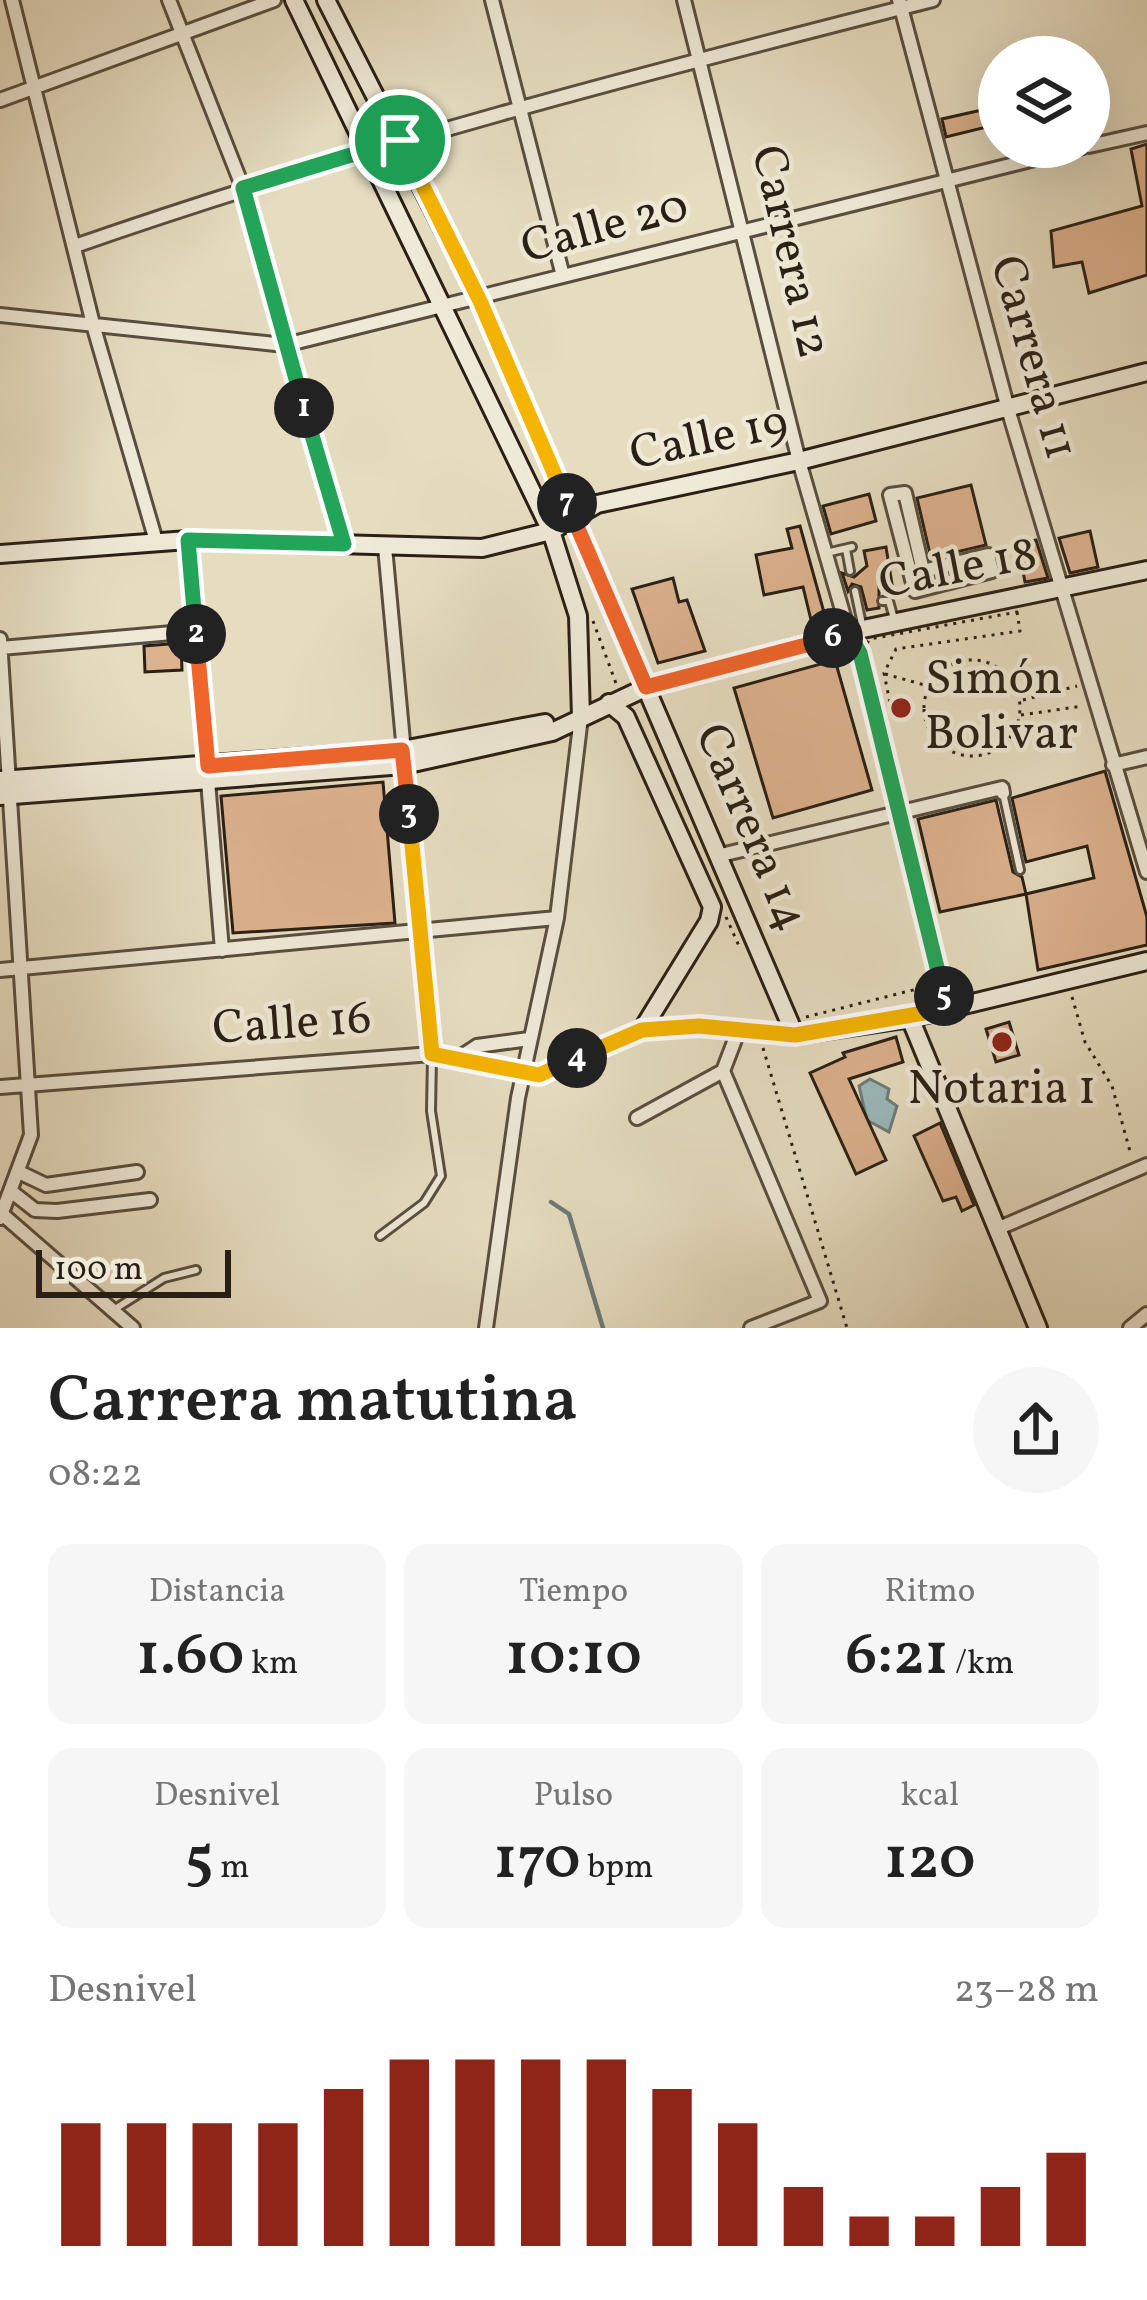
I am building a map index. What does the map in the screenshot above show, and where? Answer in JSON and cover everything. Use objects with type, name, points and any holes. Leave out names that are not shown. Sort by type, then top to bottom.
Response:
[{"type":"street","points":[[12,0],[94,328],[156,541]]},
{"type":"street","points":[[169,0],[186,33],[243,188],[344,544]]},
{"type":"street","points":[[0,100],[274,0]]},
{"type":"street","points":[[294,0],[550,531],[578,616],[581,717],[556,918],[529,1039],[486,1328]]},
{"type":"street","name":"Carrera 14","points":[[326,0],[480,301],[792,1028]]},
{"type":"street","points":[[492,0],[563,276]]},
{"type":"street","name":"Carrera 12","points":[[685,0],[799,461],[856,632],[947,1009]]},
{"type":"street","points":[[74,247],[367,148],[520,112],[900,4],[933,0]]},
{"type":"street","name":"Carrera 11","points":[[900,4],[1008,409],[1147,872]]},
{"type":"street","name":"Calle 20","points":[[1110,141],[1147,133]]},
{"type":"street","name":"Calle 20","points":[[0,315],[285,345],[480,301],[741,229],[991,168]]},
{"type":"street","name":"Calle 19","points":[[0,554],[188,540],[482,548],[550,531],[597,504],[799,461],[1147,372]]},
{"type":"street","points":[[905,493],[923,571],[988,555],[992,571],[915,592],[890,495],[905,493]]},
{"type":"street","points":[[188,540],[222,950]]},
{"type":"street","points":[[385,548],[432,1054]]},
{"type":"street","name":"Calle 18","points":[[5,788],[403,758],[581,717],[646,687],[895,621],[1147,570]]},
{"type":"street","points":[[1,648],[195,631]]},
{"type":"street","points":[[0,639],[5,788],[24,968],[31,1135],[21,1173],[1,1216],[133,1328]]},
{"type":"street","name":"Carrera 14","points":[[610,703],[626,717],[712,907],[709,921],[642,1030]]},
{"type":"street","points":[[1113,765],[1147,757]]},
{"type":"street","points":[[721,855],[1002,788],[1004,793]]},
{"type":"street","points":[[0,970],[556,918]]},
{"type":"street","name":"Calle 16","points":[[0,1087],[432,1054],[539,1075],[642,1030],[792,1028],[910,1018],[1147,961]]},
{"type":"street","points":[[910,1018],[1038,1328]]},
{"type":"street","points":[[637,1118],[723,1071],[739,1029]]},
{"type":"street","points":[[454,1061],[477,1046],[529,1039]]},
{"type":"street","points":[[723,1071],[820,1301],[756,1327]]},
{"type":"street","points":[[999,1228],[1140,1164]]},
{"type":"street","points":[[21,1173],[46,1185],[137,1172]]},
{"type":"street","points":[[12,1192],[35,1210],[150,1200]]},
{"type":"street","points":[[1130,1328],[1147,1314]]},
{"type":"lane","points":[[826,553],[849,548],[850,571]]},
{"type":"lane","points":[[855,591],[861,606],[856,632]]},
{"type":"lane","points":[[882,601],[889,601],[895,621]]},
{"type":"lane","points":[[1004,793],[1020,870]]},
{"type":"lane","points":[[380,1236],[424,1203],[440,1176],[431,1111],[432,1054]]},
{"type":"lane","points":[[113,1311],[164,1278],[196,1270]]},
{"type":"path","points":[[1017,612],[1020,631],[896,649],[884,674],[891,708],[879,710],[865,646],[872,637],[1017,612]]},
{"type":"path","points":[[980,660],[1009,677],[1020,700],[1020,716],[999,748],[962,755],[944,747],[927,724],[929,686],[946,667],[980,660]]},
{"type":"path","points":[[884,674],[929,686]]},
{"type":"path","points":[[1020,700],[1091,683]]},
{"type":"path","points":[[1020,716],[1096,704]]},
{"type":"path","points":[[792,1028],[929,988],[924,967]]},
{"type":"path","points":[[1071,994],[1085,1042],[1112,1086],[1140,1164]]},
{"type":"path","points":[[763,1048],[847,1328]]},
{"type":"water","points":[[870,1079],[889,1089],[887,1099],[897,1106],[889,1132],[867,1120],[859,1086]]},
{"type":"building","points":[[978,111],[978,129],[946,137],[942,119]]},
{"type":"building","points":[[1147,144],[1147,275],[1089,293],[1082,262],[1054,267],[1051,231],[1142,206],[1131,149]]},
{"type":"building","points":[[971,485],[986,545],[931,558],[917,498]]},
{"type":"building","points":[[869,494],[876,521],[831,534],[823,506]]},
{"type":"building","points":[[800,526],[825,616],[811,620],[803,587],[764,595],[756,555],[792,548],[787,529]]},
{"type":"building","points":[[1090,531],[1098,567],[1070,573],[1059,538]]},
{"type":"building","points":[[1036,540],[1048,578],[1025,582],[1018,544]]},
{"type":"building","points":[[886,547],[892,584],[879,587],[879,608],[867,610],[861,587],[852,584],[848,591],[842,573],[854,577],[867,566],[864,551]]},
{"type":"building","points":[[673,578],[679,602],[687,600],[705,651],[658,663],[632,589]]},
{"type":"building","points":[[181,643],[182,670],[145,672],[144,646]]},
{"type":"building","points":[[835,660],[872,790],[773,818],[734,688]]},
{"type":"building","points":[[1105,771],[1147,917],[1147,945],[1038,970],[1026,894],[1094,878],[1087,846],[1026,862],[1012,798]]},
{"type":"building","points":[[383,782],[395,923],[233,933],[221,796]]},
{"type":"building","points":[[996,800],[1013,872],[1022,877],[1026,894],[940,912],[918,819]]},
{"type":"building","name":"Notaria 1","points":[[1009,1022],[1019,1055],[996,1062],[986,1029]]},
{"type":"building","points":[[896,1037],[903,1062],[849,1079],[886,1160],[856,1174],[810,1073],[845,1057],[843,1053]]},
{"type":"building","points":[[940,1123],[974,1205],[962,1211],[956,1197],[943,1201],[914,1136]]},
{"type":"waterway","points":[[551,1202],[569,1214],[603,1328]]},
{"type":"place","name":"Simón Bolivar","points":[[901,708]]},
{"type":"place","name":"Notaria 1","points":[[1002,1042]]},
{"type":"route","points":[[400,140],[480,301],[646,687],[849,634],[860,653],[947,1009],[795,1035],[699,1026],[642,1030],[539,1075],[432,1054],[402,750],[208,766],[188,540],[344,544],[243,188],[400,140]]}]
